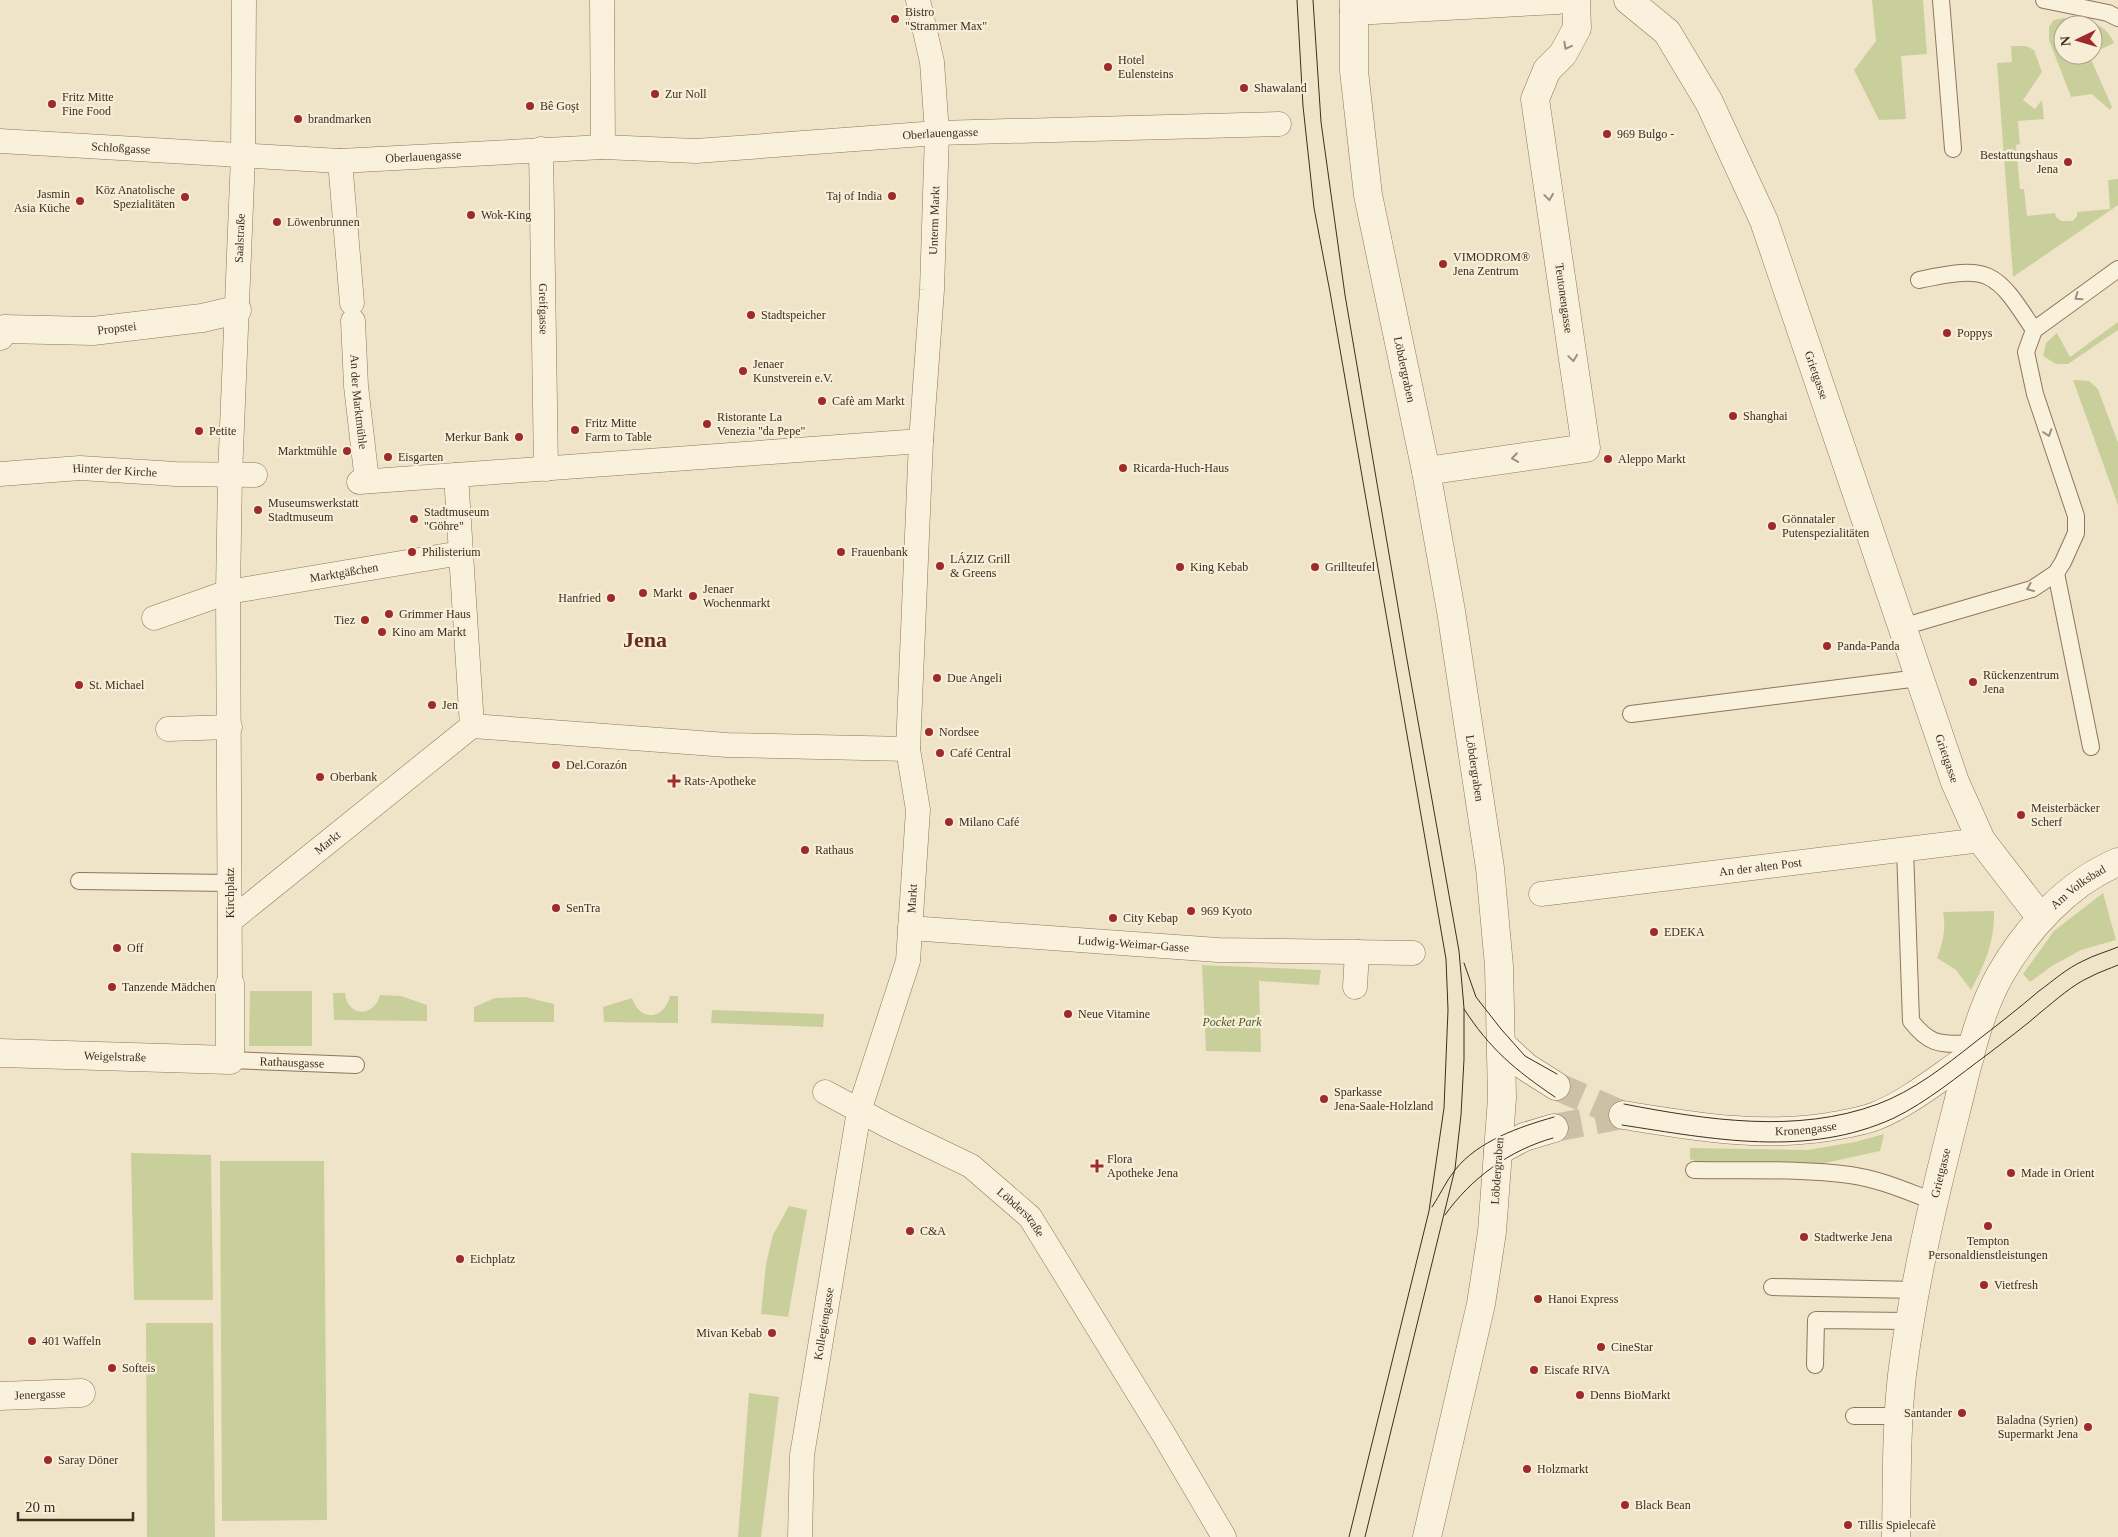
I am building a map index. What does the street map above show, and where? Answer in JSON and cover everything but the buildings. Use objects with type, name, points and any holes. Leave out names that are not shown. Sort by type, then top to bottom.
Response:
[{"type":"street","name":"Saalstraße","points":[[230,476],[243,156],[244,0]]},
{"type":"street","points":[[602,0],[603,146]]},
{"type":"street","name":"Unterm Markt","points":[[918,0],[932,62],[937,133],[932,290],[921,441]]},
{"type":"street","points":[[1354,5],[1558,0]]},
{"type":"street","name":"Teutonengasse","points":[[1426,470],[1586,448],[1535,99],[1547,70],[1563,54],[1577,28],[1576,0]]},
{"type":"street","name":"Grietgasse","points":[[1628,0],[1667,32],[1708,102],[1764,221],[1954,782],[1981,840],[2041,918],[2000,975],[1988,999],[1972,1050],[1934,1201],[1909,1321],[1902,1377],[1896,1537]]},
{"type":"street","name":"Löbdergraben","points":[[1354,5],[1354,72],[1368,195],[1426,470],[1451,610],[1490,868],[1499,966],[1502,1098],[1492,1232],[1481,1304],[1427,1537]]},
{"type":"street","name":"Oberlauengasse","points":[[243,156],[340,161],[603,146],[696,151],[937,133],[1279,124]]},
{"type":"street","name":"Schloßgasse","points":[[0,141],[243,156]]},
{"type":"street","name":"Greifgasse","points":[[541,149],[546,469]]},
{"type":"street","name":"An der Marktmühle","points":[[340,161],[353,312],[363,482],[456,475]]},
{"type":"street","name":"Propstei","points":[[0,336],[4,329],[93,331],[202,318],[237,310]]},
{"type":"street","points":[[908,749],[727,745],[472,726],[456,475],[921,441]]},
{"type":"street","name":"Markt","points":[[910,928],[918,810],[908,749],[921,441]]},
{"type":"street","name":"Hinter der Kirche","points":[[0,474],[80,468],[230,476]]},
{"type":"street","points":[[230,476],[255,475]]},
{"type":"street","name":"Kirchplatz","points":[[230,476],[228,592],[230,1060]]},
{"type":"street","name":"Marktgäßchen","points":[[228,592],[461,553]]},
{"type":"street","points":[[154,618],[228,592]]},
{"type":"street","name":"Markt","points":[[230,921],[466,733],[472,726]]},
{"type":"street","points":[[168,729],[230,727]]},
{"type":"street","name":"An der alten Post","points":[[1541,894],[1981,840]]},
{"type":"street","name":"Am Volksbad","points":[[2041,918],[2062,898],[2087,880],[2118,862]]},
{"type":"street","points":[[859,1111],[908,961],[910,928]]},
{"type":"street","name":"Ludwig-Weimar-Gasse","points":[[910,928],[1218,950],[1413,953]]},
{"type":"street","points":[[1355,987],[1358,952]]},
{"type":"street","points":[[1501,1044],[1526,1067],[1556,1086]]},
{"type":"street","name":"Kronengasse","points":[[1623,1116],[1696,1127],[1749,1132],[1801,1131],[1854,1123],[1877,1116],[1908,1099],[1972,1050]]},
{"type":"street","name":"Weigelstraße","points":[[0,1053],[230,1060]]},
{"type":"street","name":"Löbderstraße","points":[[825,1092],[859,1111],[971,1166],[1030,1217],[1164,1435],[1224,1537]]},
{"type":"street","name":"Kollegiengasse","points":[[800,1537],[802,1455],[859,1111]]},
{"type":"street","points":[[1498,1151],[1524,1138],[1554,1128]]},
{"type":"street","name":"Jenergasse","points":[[0,1396],[80,1393]]},
{"type":"lane","points":[[1942,0],[1953,149]]},
{"type":"lane","points":[[2044,0],[2108,13],[2118,18]]},
{"type":"lane","points":[[1902,626],[2032,589],[2056,573],[2070,549],[2076,533],[2076,516],[2031,377],[2026,352],[2034,330],[2118,269]]},
{"type":"lane","points":[[1919,280],[1967,271],[1985,274],[1999,283],[2015,301],[2034,330]]},
{"type":"lane","points":[[2056,573],[2091,747]]},
{"type":"lane","points":[[1631,714],[1919,678]]},
{"type":"lane","points":[[1905,849],[1911,1021],[1922,1035],[1936,1043],[1972,1050]]},
{"type":"lane","points":[[79,881],[230,883]]},
{"type":"lane","name":"Rathausgasse","points":[[230,1060],[356,1065]]},
{"type":"lane","points":[[1694,1170],[1818,1172],[1850,1175],[1876,1181],[1934,1201]]},
{"type":"lane","points":[[1772,1288],[1916,1290]]},
{"type":"lane","points":[[1815,1365],[1816,1320],[1909,1321]]},
{"type":"lane","points":[[1854,1416],[1900,1416]]},
{"type":"green space","points":[[1872,0],[1923,0],[1927,54],[1901,56],[1906,119],[1879,120],[1854,70],[1876,41]]},
{"type":"green space","points":[[2053,21],[2053,50],[2049,40],[2049,27]]},
{"type":"green space","points":[[2103,28],[2110,35],[2114,43],[2103,48]]},
{"type":"green space","points":[[2011,46],[2026,46],[2034,50],[2042,72],[2023,100],[2035,109],[2042,100],[2044,119],[2018,121],[2020,144],[2016,145],[2020,189],[2024,189],[2027,216],[2055,213],[2056,217],[2061,221],[2073,221],[2077,216],[2077,212],[2110,209],[2108,180],[2118,179],[2118,205],[2013,277],[1997,63],[2012,62]]},
{"type":"green space","points":[[2059,65],[2093,65],[2112,107],[2110,110],[2092,94],[2071,97]]},
{"type":"green space","points":[[2118,322],[2118,330],[2068,364],[2056,364],[2043,356],[2046,343],[2057,333],[2070,357]]},
{"type":"green space","points":[[2073,380],[2089,381],[2098,389],[2118,443],[2118,505]]},
{"type":"green space","points":[[2103,893],[2116,940],[2081,950],[2052,966],[2030,982],[2023,974],[2054,931]]},
{"type":"green space","points":[[1994,911],[1991,942],[1981,971],[1971,990],[1956,970],[1937,958],[1943,935],[1943,912]]},
{"type":"green space","name":"Pocket Park","points":[[1202,965],[1321,970],[1319,985],[1259,981],[1261,1052],[1206,1051]]},
{"type":"green space","points":[[250,991],[312,991],[312,1046],[249,1046]]},
{"type":"green space","points":[[333,993],[345,993],[350,1007],[361,1012],[372,1008],[377,1003],[380,995],[401,996],[427,1005],[427,1021],[334,1020]]},
{"type":"green space","points":[[670,996],[678,996],[678,1023],[604,1022],[603,1007],[632,998],[640,1011],[652,1015],[663,1010]]},
{"type":"green space","points":[[525,997],[554,1004],[554,1022],[474,1022],[474,1007],[495,998]]},
{"type":"green space","points":[[712,1010],[824,1014],[823,1027],[711,1023]]},
{"type":"green space","points":[[1884,1134],[1880,1151],[1811,1166],[1709,1167],[1690,1159],[1690,1148],[1807,1150],[1855,1142]]},
{"type":"green space","points":[[131,1153],[211,1155],[213,1300],[134,1300]]},
{"type":"green space","points":[[220,1161],[324,1161],[327,1520],[222,1521]]},
{"type":"green space","points":[[789,1206],[807,1210],[788,1317],[761,1314],[766,1264],[773,1235]]},
{"type":"green space","points":[[146,1323],[213,1323],[215,1537],[147,1537]]},
{"type":"green space","points":[[749,1393],[779,1397],[761,1537],[738,1537]]},
{"type":"tunnel","points":[[1556,1086],[1623,1115]]},
{"type":"tunnel","points":[[1554,1128],[1623,1115]]},
{"type":"tram line","points":[[1297,0],[1303,106],[1314,208],[1446,959],[1448,1010],[1444,1108],[1429,1211],[1349,1537]]},
{"type":"tram line","points":[[1313,0],[1321,122],[1345,295],[1459,951],[1464,1008],[1461,1115],[1455,1169],[1365,1537]]},
{"type":"tram line","points":[[1624,1104],[1687,1115],[1752,1121],[1816,1119],[1878,1104],[1904,1092],[1940,1069],[2071,967],[2118,947]]},
{"type":"tram line","points":[[1464,963],[1476,997],[1501,1029],[1525,1056],[1557,1074]]},
{"type":"tram line","points":[[1622,1125],[1760,1142],[1828,1138],[1861,1130],[1906,1112],[1988,1054],[2071,988],[2093,975],[2118,965]]},
{"type":"tram line","points":[[1464,1009],[1484,1036],[1504,1058],[1555,1097]]},
{"type":"tram line","points":[[1432,1207],[1455,1170],[1475,1151],[1500,1136],[1554,1117]]},
{"type":"tram line","points":[[1445,1215],[1467,1189],[1493,1167],[1522,1150],[1553,1138]]},
{"type":"place","name":"Bistro \"Strammer Max\"","points":[[895,19]]},
{"type":"place","name":"Hotel Eulensteins","points":[[1108,67]]},
{"type":"place","name":"Shawaland","points":[[1244,88]]},
{"type":"place","name":"Zur Noll","points":[[655,94]]},
{"type":"place","name":"Fritz Mitte Fine Food","points":[[52,104]]},
{"type":"place","name":"Bê Goşt","points":[[530,106]]},
{"type":"place","name":"brandmarken","points":[[298,119]]},
{"type":"place","name":"969 Bulgo -","points":[[1607,134]]},
{"type":"place","name":"Bestattungshaus Jena","points":[[2068,162]]},
{"type":"place","name":"Taj of India","points":[[892,196]]},
{"type":"place","name":"Köz Anatolische Spezialitäten","points":[[185,197]]},
{"type":"place","name":"Jasmin Asia Küche","points":[[80,201]]},
{"type":"place","name":"Wok-King","points":[[471,215]]},
{"type":"place","name":"Löwenbrunnen","points":[[277,222]]},
{"type":"place","name":"VIMODROM® Jena Zentrum","points":[[1443,264]]},
{"type":"place","name":"Stadtspeicher","points":[[751,315]]},
{"type":"place","name":"Poppys","points":[[1947,333]]},
{"type":"place","name":"Jenaer Kunstverein e.V.","points":[[743,371]]},
{"type":"place","name":"Cafè am Markt","points":[[822,401]]},
{"type":"place","name":"Shanghai","points":[[1733,416]]},
{"type":"place","name":"Ristorante La Venezia \"da Pepe\"","points":[[707,424]]},
{"type":"place","name":"Fritz Mitte Farm to Table","points":[[575,430]]},
{"type":"place","name":"Petite","points":[[199,431]]},
{"type":"place","name":"Merkur Bank","points":[[519,437]]},
{"type":"place","name":"Marktmühle","points":[[347,451]]},
{"type":"place","name":"Eisgarten","points":[[388,457]]},
{"type":"place","name":"Aleppo Markt","points":[[1608,459]]},
{"type":"place","name":"Ricarda-Huch-Haus","points":[[1123,468]]},
{"type":"place","name":"Museumswerkstatt Stadtmuseum","points":[[258,510]]},
{"type":"place","name":"Stadtmuseum \"Göhre\"","points":[[414,519]]},
{"type":"place","name":"Gönnataler Putenspezialitäten","points":[[1772,526]]},
{"type":"place","name":"Philisterium","points":[[412,552]]},
{"type":"place","name":"Frauenbank","points":[[841,552]]},
{"type":"place","name":"LÁZIZ Grill & Greens","points":[[940,566]]},
{"type":"place","name":"King Kebab","points":[[1180,567]]},
{"type":"place","name":"Grillteufel","points":[[1315,567]]},
{"type":"place","name":"Markt","points":[[643,593]]},
{"type":"place","name":"Jenaer Wochenmarkt","points":[[693,596]]},
{"type":"place","name":"Hanfried","points":[[611,598]]},
{"type":"place","name":"Grimmer Haus","points":[[389,614]]},
{"type":"place","name":"Tiez","points":[[365,620]]},
{"type":"place","name":"Kino am Markt","points":[[382,632]]},
{"type":"place","name":"Panda-Panda","points":[[1827,646]]},
{"type":"place","name":"Due Angeli","points":[[937,678]]},
{"type":"place","name":"Rückenzentrum Jena","points":[[1973,682]]},
{"type":"place","name":"St. Michael","points":[[79,685]]},
{"type":"place","name":"Jen","points":[[432,705]]},
{"type":"place","name":"Nordsee","points":[[929,732]]},
{"type":"place","name":"Café Central","points":[[940,753]]},
{"type":"place","name":"Del.Corazón","points":[[556,765]]},
{"type":"place","name":"Oberbank","points":[[320,777]]},
{"type":"place","name":"Rats-Apotheke","points":[[674,781]]},
{"type":"place","name":"Meisterbäcker Scherf","points":[[2021,815]]},
{"type":"place","name":"Milano Café","points":[[949,822]]},
{"type":"place","name":"Rathaus","points":[[805,850]]},
{"type":"place","name":"SenTra","points":[[556,908]]},
{"type":"place","name":"969 Kyoto","points":[[1191,911]]},
{"type":"place","name":"City Kebap","points":[[1113,918]]},
{"type":"place","name":"EDEKA","points":[[1654,932]]},
{"type":"place","name":"Off","points":[[117,948]]},
{"type":"place","name":"Tanzende Mädchen","points":[[112,987]]},
{"type":"place","name":"Neue Vitamine","points":[[1068,1014]]},
{"type":"place","name":"Sparkasse Jena-Saale-Holzland","points":[[1324,1099]]},
{"type":"place","name":"Flora Apotheke Jena","points":[[1097,1166]]},
{"type":"place","name":"Made in Orient","points":[[2011,1173]]},
{"type":"place","name":"Tempton Personaldienstleistungen","points":[[1988,1226]]},
{"type":"place","name":"C&A","points":[[910,1231]]},
{"type":"place","name":"Stadtwerke Jena","points":[[1804,1237]]},
{"type":"place","name":"Eichplatz","points":[[460,1259]]},
{"type":"place","name":"Vietfresh","points":[[1984,1285]]},
{"type":"place","name":"Hanoi Express","points":[[1538,1299]]},
{"type":"place","name":"Mivan Kebab","points":[[772,1333]]},
{"type":"place","name":"401 Waffeln","points":[[32,1341]]},
{"type":"place","name":"CineStar","points":[[1601,1347]]},
{"type":"place","name":"Softeis","points":[[112,1368]]},
{"type":"place","name":"Eiscafe RIVA","points":[[1534,1370]]},
{"type":"place","name":"Denns BioMarkt","points":[[1580,1395]]},
{"type":"place","name":"Santander","points":[[1962,1413]]},
{"type":"place","name":"Baladna (Syrien) Supermarkt Jena","points":[[2088,1427]]},
{"type":"place","name":"Saray Döner","points":[[48,1460]]},
{"type":"place","name":"Holzmarkt","points":[[1527,1469]]},
{"type":"place","name":"Black Bean","points":[[1625,1505]]},
{"type":"place","name":"Tillis Spielecafè","points":[[1848,1525]]},
{"type":"district","name":"Jena","points":[[645,639]]}]
